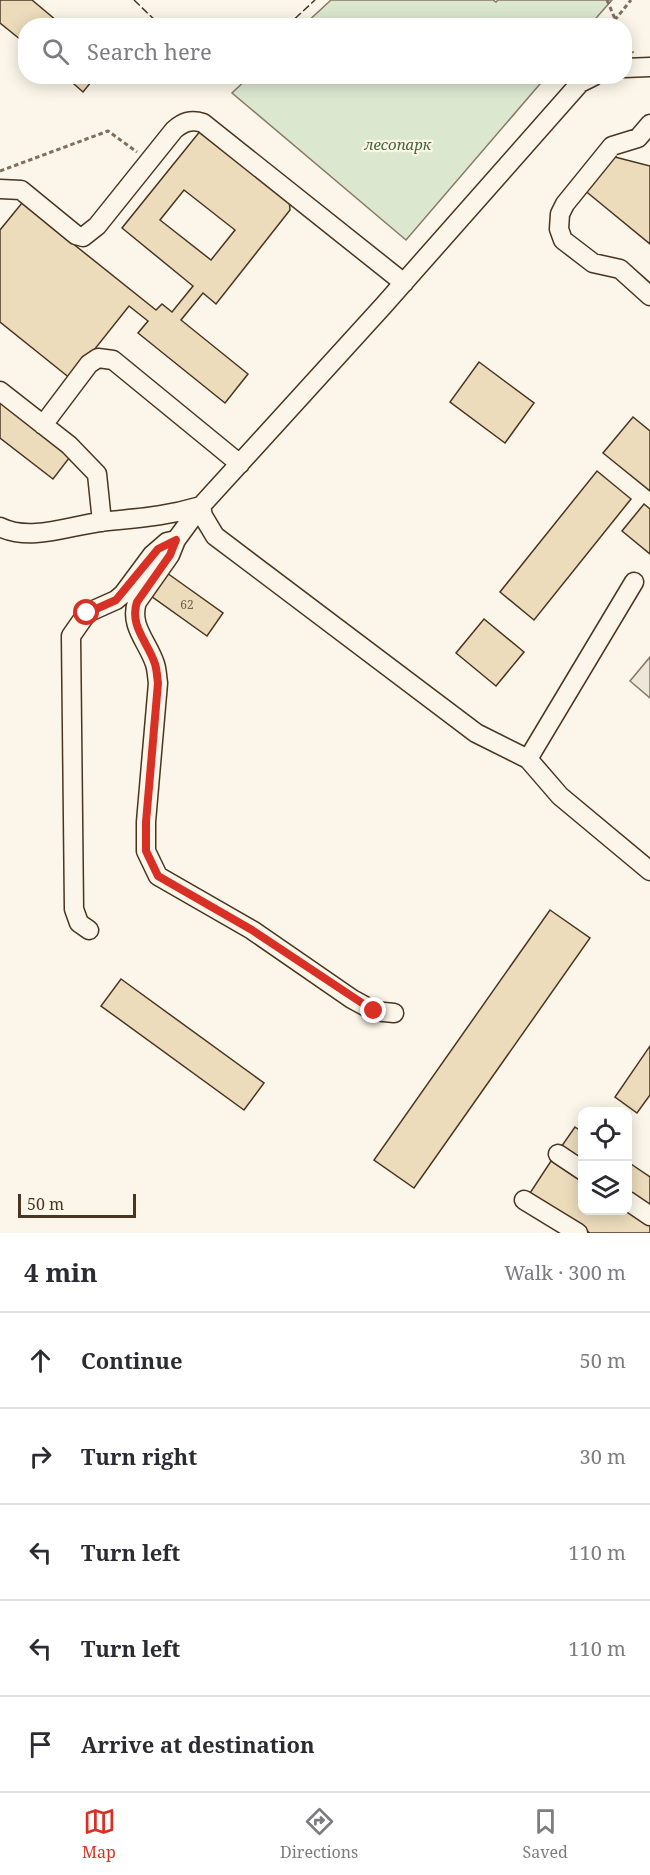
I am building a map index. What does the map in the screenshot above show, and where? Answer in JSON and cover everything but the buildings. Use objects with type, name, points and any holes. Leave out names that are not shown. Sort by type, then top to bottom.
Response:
[{"type":"lane","points":[[632,68],[650,67]]},
{"type":"lane","points":[[394,1013],[374,1011],[352,999],[252,930],[158,876],[146,851],[146,822],[158,683],[155,664],[134,620],[135,609],[137,602],[170,555],[176,540],[201,506],[404,283],[579,84]]},
{"type":"lane","points":[[0,189],[21,190],[76,235],[83,237],[97,226],[148,160],[182,124],[196,121],[203,123],[404,283]]},
{"type":"lane","points":[[650,124],[638,138],[612,146],[565,204],[559,229],[563,240],[593,262],[620,269],[650,296]]},
{"type":"lane","points":[[43,425],[89,364],[105,357],[113,360],[240,464]]},
{"type":"lane","points":[[0,391],[69,445],[97,474],[102,522]]},
{"type":"lane","points":[[0,527],[28,534],[102,522],[168,516],[201,506]]},
{"type":"lane","points":[[201,506],[203,516],[215,536],[470,729],[528,759],[560,796],[650,871]]},
{"type":"lane","points":[[89,930],[79,923],[74,909],[71,636],[87,613],[116,600],[158,549],[176,540]]},
{"type":"lane","points":[[528,759],[634,582]]},
{"type":"lane","points":[[558,1154],[578,1167]]},
{"type":"lane","points":[[524,1200],[578,1233]]},
{"type":"lane","points":[[632,1204],[650,1216]]},
{"type":"path","points":[[607,0],[615,18]]},
{"type":"path","points":[[616,18],[631,0]]},
{"type":"path","points":[[0,171],[108,131],[148,160]]},
{"type":"green space","points":[[331,0],[493,0],[496,2],[498,0],[612,0],[596,18],[312,18]]},
{"type":"green space","name":"лесопарк","points":[[242,84],[540,84],[406,240],[232,93]]},
{"type":"shaded area","points":[[650,657],[650,698],[630,681]]},
{"type":"fence","points":[[134,0],[153,18]]},
{"type":"fence","points":[[296,18],[315,0]]},
{"type":"route","points":[[87,613],[116,600],[152,555],[166,543],[176,540],[170,555],[137,602],[134,620],[155,664],[158,683],[146,822],[146,851],[151,865],[158,876],[171,885],[252,930],[352,999],[374,1011]]}]
